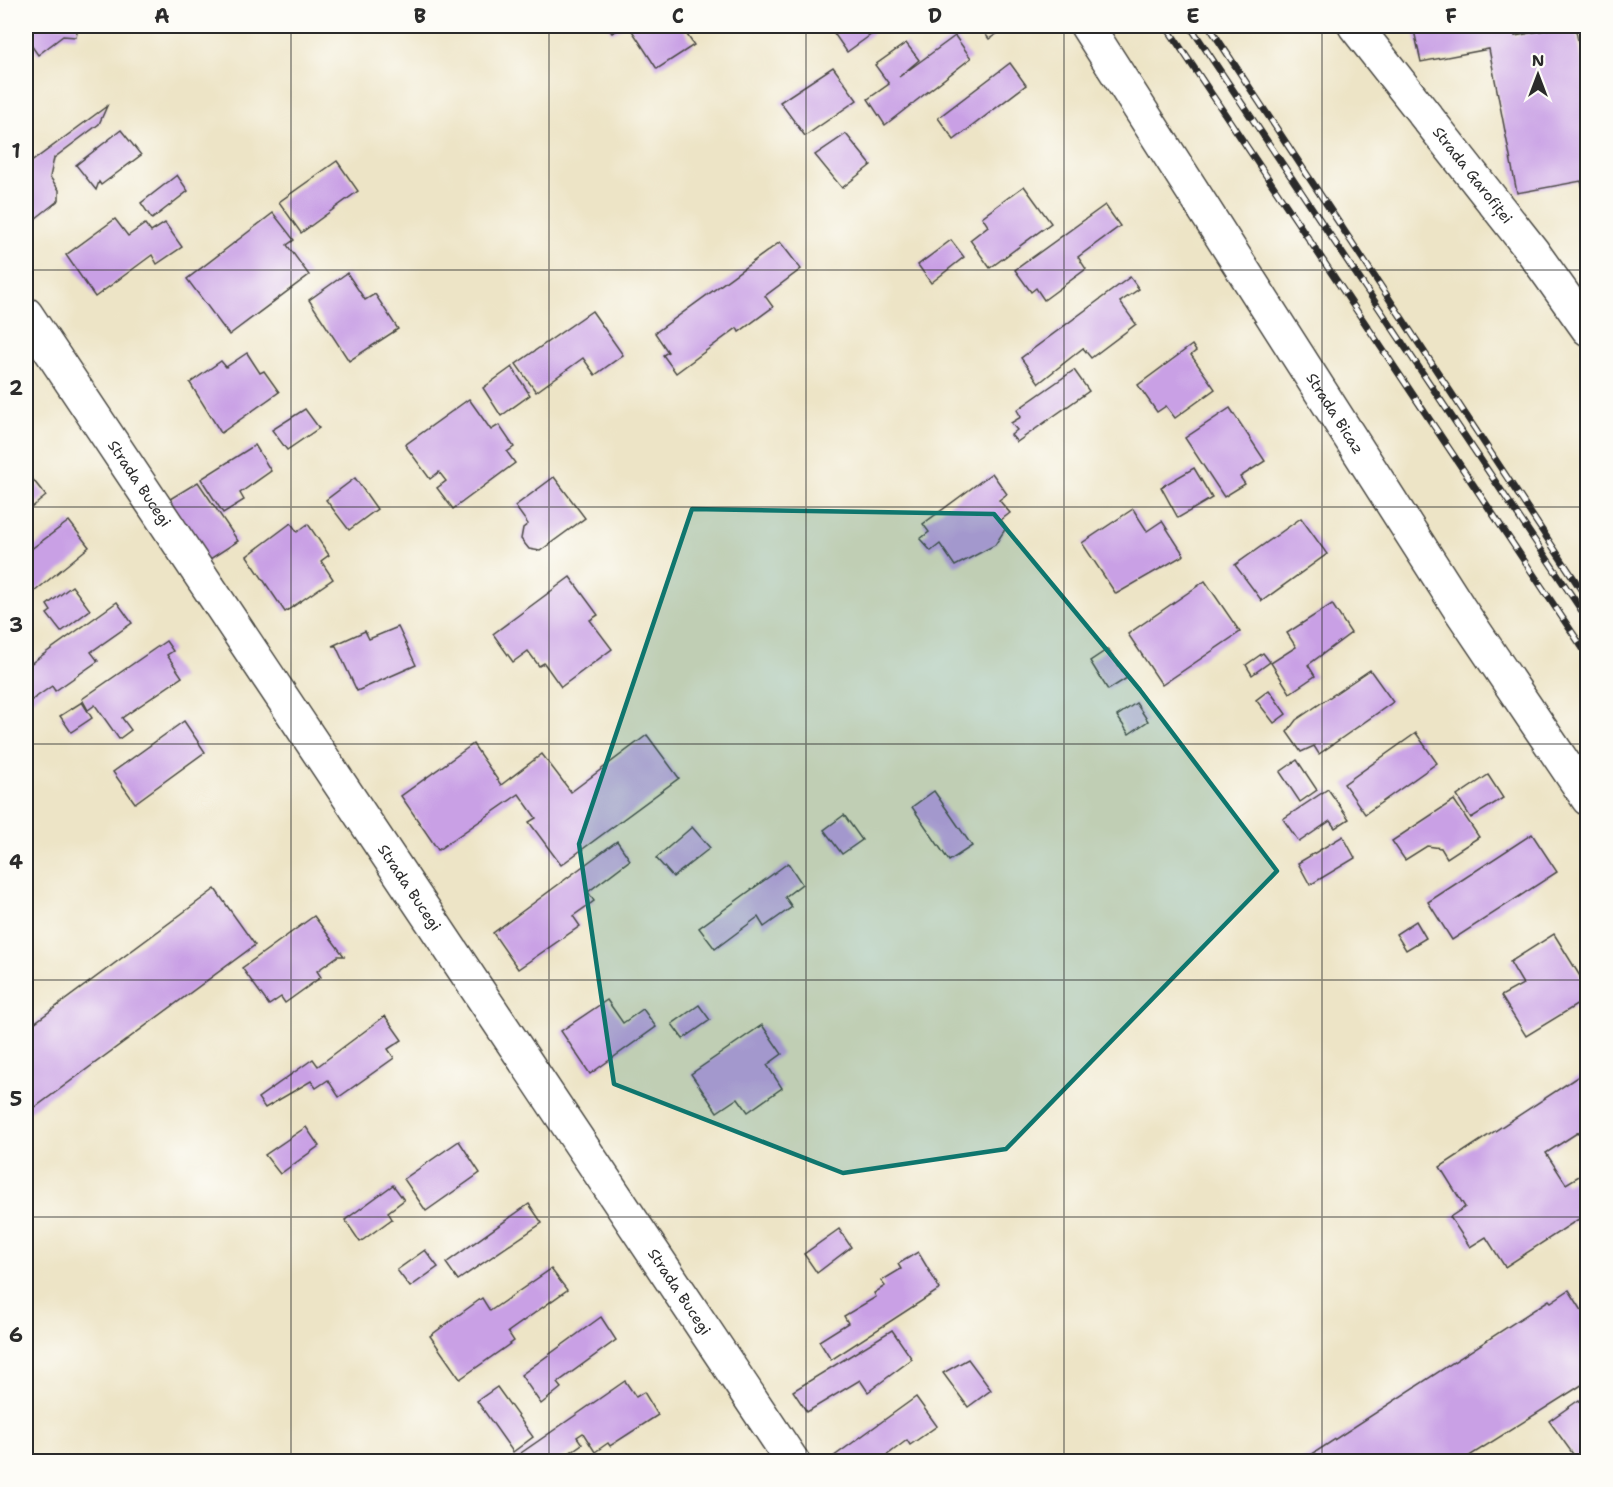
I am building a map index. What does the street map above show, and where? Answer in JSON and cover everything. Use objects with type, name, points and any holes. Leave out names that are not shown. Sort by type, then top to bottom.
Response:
[{"type":"street","name":"Strada Bicaz","points":[[1087,26],[1459,608],[1587,799]]},
{"type":"street","name":"Strada Garofiței","points":[[1355,26],[1533,252],[1587,329]]},
{"type":"street","name":"Strada Bucegi","points":[[26,314],[793,1461]]},
{"type":"highlighted area","points":[[692,509],[994,514],[1140,690],[1277,871],[1006,1149],[843,1173],[614,1084],[579,844]]},
{"type":"building","points":[[26,26],[78,26],[76,37],[63,36],[38,55],[26,38]]},
{"type":"building","points":[[607,26],[625,26],[612,33]]},
{"type":"building","points":[[629,26],[681,26],[694,45],[657,69]]},
{"type":"building","points":[[829,26],[876,26],[879,29],[847,52]]},
{"type":"building","points":[[979,26],[998,26],[1001,31],[989,39]]},
{"type":"building","points":[[1413,26],[1513,26],[1515,36],[1575,26],[1588,88],[1588,208],[1581,181],[1517,193],[1489,49],[1421,62]]},
{"type":"building","points":[[955,36],[971,58],[885,125],[868,99],[889,84],[875,65],[906,43],[919,60],[899,77]]},
{"type":"building","points":[[1010,63],[1026,85],[954,140],[938,118]]},
{"type":"building","points":[[833,67],[857,100],[805,136],[780,102]]},
{"type":"building","points":[[107,106],[99,124],[54,158],[50,177],[59,190],[59,200],[26,226],[26,166]]},
{"type":"building","points":[[121,130],[141,155],[101,185],[99,182],[96,190],[76,165]]},
{"type":"building","points":[[846,134],[871,165],[842,188],[815,155]]},
{"type":"building","points":[[337,161],[358,191],[301,233],[279,202]]},
{"type":"building","points":[[177,175],[188,191],[152,219],[141,203]]},
{"type":"building","points":[[1024,186],[1051,223],[990,268],[970,240],[988,226],[982,217]]},
{"type":"building","points":[[1105,205],[1120,226],[1078,257],[1086,269],[1044,300],[1036,288],[1031,292],[1015,270]]},
{"type":"building","points":[[273,213],[294,240],[287,245],[309,275],[229,335],[187,279]]},
{"type":"building","points":[[115,219],[128,236],[145,224],[151,232],[165,223],[182,247],[157,264],[152,255],[95,297],[66,255]]},
{"type":"building","points":[[951,240],[964,257],[931,283],[918,265]]},
{"type":"building","points":[[780,242],[801,269],[765,296],[773,307],[739,332],[737,328],[676,373],[663,355],[668,352],[655,333]]},
{"type":"building","points":[[347,273],[365,300],[375,294],[398,329],[349,361],[309,300]]},
{"type":"building","points":[[1130,277],[1139,289],[1120,302],[1136,324],[1091,358],[1083,348],[1039,383],[1021,358]]},
{"type":"building","points":[[592,311],[623,355],[595,375],[583,358],[536,392],[516,364]]},
{"type":"building","points":[[1192,345],[1196,351],[1191,355],[1215,389],[1175,418],[1166,406],[1157,412],[1138,385]]},
{"type":"building","points":[[247,353],[260,373],[264,371],[279,392],[221,433],[190,383],[221,361],[226,367]]},
{"type":"building","points":[[512,367],[530,395],[501,416],[483,388]]},
{"type":"building","points":[[1074,370],[1089,391],[1017,442],[1011,435],[1017,430],[1011,423],[1021,417],[1017,410]]},
{"type":"building","points":[[469,399],[491,430],[499,425],[514,447],[507,452],[515,463],[453,509],[437,488],[446,481],[439,472],[430,479],[405,445]]},
{"type":"building","points":[[1230,408],[1265,461],[1240,477],[1245,484],[1224,497],[1185,438]]},
{"type":"building","points":[[305,409],[319,428],[287,450],[272,430]]},
{"type":"building","points":[[255,445],[271,471],[240,493],[244,500],[223,513],[201,479]]},
{"type":"building","points":[[1194,468],[1212,498],[1178,518],[1161,487]]},
{"type":"building","points":[[26,471],[46,496],[26,512]]},
{"type":"building","points":[[992,473],[1007,494],[999,500],[1010,513],[1001,520],[1006,528],[995,545],[955,566],[940,544],[931,551],[920,539],[929,532],[923,524]]},
{"type":"building","points":[[554,477],[585,518],[540,551],[529,549],[521,539],[523,528],[528,524],[515,506]]},
{"type":"building","points":[[355,478],[377,509],[349,530],[326,500]]},
{"type":"building","points":[[198,482],[238,541],[204,563],[165,502]]},
{"type":"building","points":[[1133,509],[1147,531],[1162,521],[1184,555],[1116,594],[1082,543]]},
{"type":"building","points":[[1301,518],[1327,554],[1262,601],[1235,565]]},
{"type":"building","points":[[69,521],[89,547],[29,596],[26,592],[26,553]]},
{"type":"building","points":[[291,523],[297,532],[308,524],[329,555],[321,561],[333,579],[285,612],[247,556]]},
{"type":"building","points":[[570,577],[598,615],[590,620],[612,649],[561,687],[544,663],[539,666],[528,651],[513,662],[493,634]]},
{"type":"building","points":[[1205,581],[1240,632],[1162,685],[1128,634]]},
{"type":"building","points":[[72,586],[90,610],[61,632],[47,614],[51,611],[47,605]]},
{"type":"building","points":[[117,602],[132,623],[91,652],[98,661],[55,691],[52,686],[26,704],[26,667]]},
{"type":"building","points":[[1332,604],[1351,633],[1308,665],[1315,676],[1290,693],[1271,663],[1296,647],[1287,633]]},
{"type":"building","points":[[398,627],[416,665],[357,691],[336,646],[332,646],[365,631],[369,639]]},
{"type":"building","points":[[166,641],[173,651],[167,655],[182,677],[122,718],[131,730],[119,739],[95,705],[88,710],[82,699]]},
{"type":"building","points":[[1108,649],[1127,678],[1108,690],[1090,661]]},
{"type":"building","points":[[1263,653],[1270,662],[1252,675],[1246,665]]},
{"type":"building","points":[[1370,670],[1393,702],[1319,754],[1314,746],[1301,752],[1287,732],[1296,720]]},
{"type":"building","points":[[1269,690],[1286,714],[1274,723],[1256,700]]},
{"type":"building","points":[[82,702],[92,718],[71,732],[60,716]]},
{"type":"building","points":[[1136,703],[1148,721],[1129,734],[1117,716]]},
{"type":"building","points":[[184,721],[205,752],[135,803],[113,772]]},
{"type":"building","points":[[1416,733],[1437,763],[1365,814],[1344,784]]},
{"type":"building","points":[[647,735],[679,778],[561,865],[529,822],[536,818],[519,794],[438,850],[401,796],[473,744],[501,785],[542,754],[571,792]]},
{"type":"building","points":[[1297,760],[1317,790],[1300,802],[1280,772]]},
{"type":"building","points":[[1488,775],[1503,798],[1471,818],[1457,796]]},
{"type":"building","points":[[1328,789],[1349,819],[1335,828],[1330,821],[1299,842],[1283,819]]},
{"type":"building","points":[[934,791],[972,846],[949,861],[912,807]]},
{"type":"building","points":[[1454,800],[1479,837],[1447,858],[1441,848],[1427,846],[1405,860],[1392,841]]},
{"type":"building","points":[[844,815],[862,840],[842,854],[824,830]]},
{"type":"building","points":[[692,827],[710,848],[673,877],[656,858]]},
{"type":"building","points":[[1532,834],[1557,872],[1452,940],[1428,902]]},
{"type":"building","points":[[1343,836],[1355,858],[1310,885],[1298,863]]},
{"type":"building","points":[[617,841],[630,860],[588,892],[594,901],[573,916],[580,926],[518,969],[493,933]]},
{"type":"building","points":[[788,863],[802,884],[785,897],[792,907],[764,927],[758,917],[715,949],[699,928]]},
{"type":"building","points":[[215,889],[255,945],[26,1114],[26,1029]]},
{"type":"building","points":[[314,916],[344,956],[338,956],[317,971],[321,977],[285,1003],[281,997],[269,1005],[242,968]]},
{"type":"building","points":[[1416,921],[1426,938],[1406,950],[1396,934]]},
{"type":"building","points":[[1554,934],[1588,989],[1588,998],[1526,1036],[1501,996],[1523,984],[1510,962]]},
{"type":"building","points":[[607,1000],[623,1023],[643,1009],[656,1027],[590,1074],[561,1031]]},
{"type":"building","points":[[699,1005],[710,1020],[683,1039],[672,1024]]},
{"type":"building","points":[[385,1016],[402,1040],[388,1049],[394,1058],[339,1097],[328,1080],[316,1088],[311,1081],[265,1108],[258,1098],[313,1059],[318,1066]]},
{"type":"building","points":[[762,1025],[782,1054],[767,1065],[782,1088],[748,1112],[738,1098],[717,1112],[691,1074]]},
{"type":"building","points":[[1588,1070],[1588,1126],[1546,1153],[1566,1184],[1584,1173],[1588,1178],[1588,1213],[1505,1267],[1486,1237],[1470,1247],[1450,1217],[1465,1207],[1440,1167]]},
{"type":"building","points":[[306,1127],[319,1146],[280,1174],[265,1155]]},
{"type":"building","points":[[459,1141],[480,1173],[426,1211],[404,1179]]},
{"type":"building","points":[[393,1185],[404,1200],[388,1212],[392,1219],[360,1242],[345,1220]]},
{"type":"building","points":[[529,1204],[542,1223],[458,1280],[446,1263]]},
{"type":"building","points":[[839,1229],[851,1247],[817,1273],[804,1254]]},
{"type":"building","points":[[425,1250],[438,1267],[410,1287],[397,1270]]},
{"type":"building","points":[[918,1252],[940,1289],[831,1360],[819,1341],[848,1323],[844,1316],[876,1297],[874,1293],[885,1286],[881,1281],[901,1269],[898,1264]]},
{"type":"building","points":[[551,1269],[567,1290],[508,1332],[514,1341],[460,1379],[430,1336],[482,1298],[490,1311]]},
{"type":"building","points":[[1569,1290],[1588,1320],[1588,1381],[1460,1462],[1300,1462],[1549,1300],[1551,1302]]},
{"type":"building","points":[[601,1317],[616,1340],[557,1383],[561,1388],[541,1404],[521,1375]]},
{"type":"building","points":[[892,1330],[912,1359],[868,1392],[860,1380],[807,1412],[793,1391]]},
{"type":"building","points":[[968,1359],[991,1390],[968,1407],[943,1373]]},
{"type":"building","points":[[625,1381],[636,1397],[644,1392],[658,1415],[610,1446],[608,1443],[595,1452],[583,1433],[577,1437],[582,1444],[556,1462],[508,1462]]},
{"type":"building","points":[[497,1387],[533,1437],[513,1452],[477,1401]]},
{"type":"building","points":[[916,1397],[937,1426],[910,1445],[907,1440],[878,1462],[826,1462]]},
{"type":"building","points":[[1579,1400],[1588,1413],[1588,1455],[1578,1461],[1549,1421]]},
{"type":"building","points":[[691,1456],[694,1462],[682,1462]]},
{"type":"railway","points":[[1166,26],[1588,656]]},
{"type":"railway","points":[[1190,26],[1588,620]]},
{"type":"railway","points":[[1209,26],[1588,600]]}]
